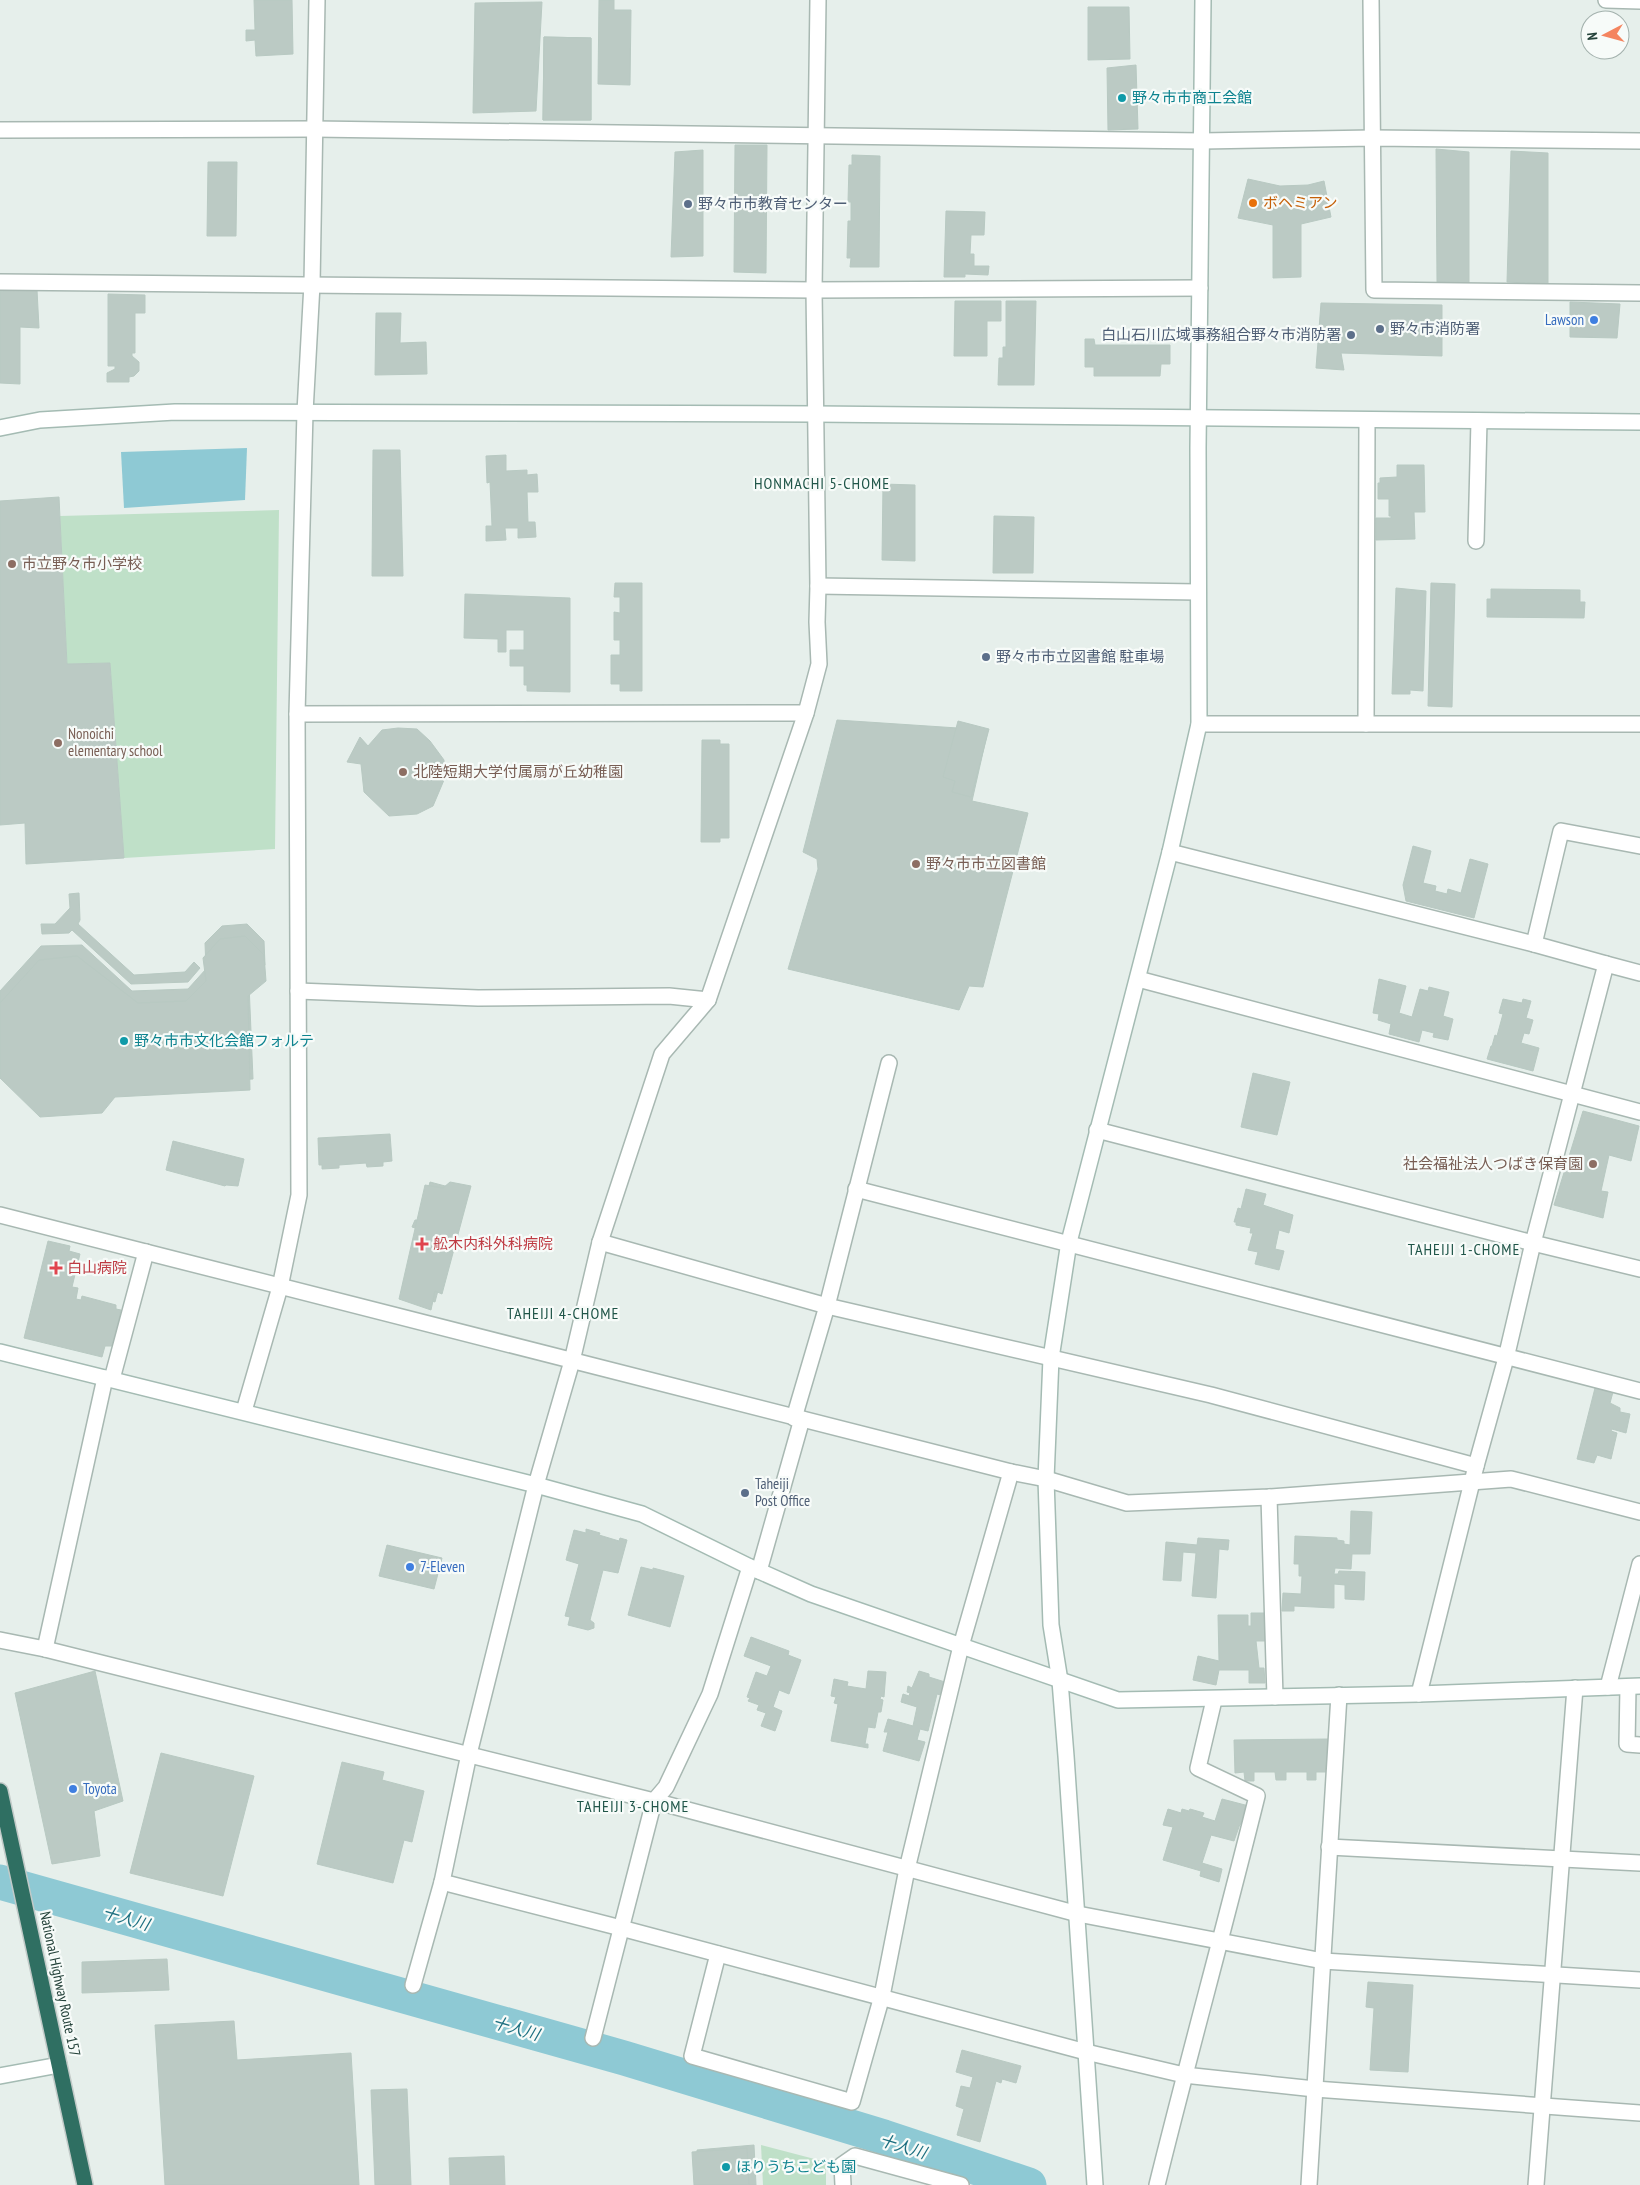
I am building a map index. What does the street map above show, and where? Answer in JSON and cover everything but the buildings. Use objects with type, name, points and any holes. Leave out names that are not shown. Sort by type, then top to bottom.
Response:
[{"type":"highway","name":"National Highway Route 157","points":[[0,1791],[85,2185]]},
{"type":"street","points":[[244,1412],[280,1286],[299,1195],[297,714],[305,412],[312,284],[317,0]]},
{"type":"street","points":[[413,1985],[442,1882],[469,1754],[536,1485],[572,1361],[600,1242],[662,1054],[708,1000],[806,713],[819,664],[814,290],[818,0]]},
{"type":"street","points":[[1095,2185],[1078,1914],[1060,1681],[1051,1625],[1046,1478],[1050,1358],[1069,1242],[1170,852],[1199,724],[1198,419],[1203,0]]},
{"type":"street","points":[[1371,0],[1374,290],[1640,293]]},
{"type":"street","points":[[1606,0],[1640,1]]},
{"type":"street","points":[[0,130],[314,130],[1202,141],[1373,138],[1640,141]]},
{"type":"street","points":[[0,282],[814,290],[1200,288]]},
{"type":"street","points":[[0,428],[40,420],[175,412],[815,414],[1640,422]]},
{"type":"street","points":[[1366,724],[1367,420]]},
{"type":"street","points":[[1476,542],[1479,421]]},
{"type":"street","points":[[818,586],[1198,592]]},
{"type":"street","points":[[297,714],[806,713]]},
{"type":"street","points":[[1199,724],[1640,724]]},
{"type":"street","points":[[1534,944],[1561,831],[1640,846]]},
{"type":"street","points":[[1170,852],[1534,944],[1640,973]]},
{"type":"street","points":[[1419,1694],[1606,964]]},
{"type":"street","points":[[1138,979],[1640,1112]]},
{"type":"street","points":[[298,991],[478,998],[669,996],[708,1000]]},
{"type":"street","points":[[593,2038],[654,1801],[666,1787],[710,1694],[755,1569],[798,1418],[889,1063]]},
{"type":"street","points":[[1098,1130],[1640,1269]]},
{"type":"street","points":[[856,1189],[1069,1242],[1506,1358],[1640,1391]]},
{"type":"street","points":[[0,1215],[1011,1472],[1046,1478],[1127,1503],[1269,1497],[1511,1479],[1640,1512]]},
{"type":"street","points":[[600,1242],[827,1306],[1210,1395],[1476,1466]]},
{"type":"street","points":[[45,1649],[108,1379],[146,1252]]},
{"type":"street","points":[[0,1352],[536,1485],[642,1514],[811,1594],[1118,1700],[1214,1700],[1634,1686],[1627,1744],[1640,1745]]},
{"type":"street","points":[[718,1954],[692,2056],[852,2102],[882,1996],[906,1869],[961,1646],[1011,1472]]},
{"type":"street","points":[[1269,1497],[1275,1697]]},
{"type":"street","points":[[1608,1687],[1640,1564]]},
{"type":"street","points":[[0,1640],[45,1649],[654,1801],[1078,1914],[1323,1960],[1640,1980]]},
{"type":"street","points":[[1536,2185],[1575,1688]]},
{"type":"street","points":[[1309,2185],[1339,1695]]},
{"type":"street","points":[[1157,2185],[1184,2075],[1222,1940],[1257,1796],[1198,1768],[1214,1700]]},
{"type":"street","points":[[1329,1847],[1640,1863]]},
{"type":"street","points":[[442,1882],[882,1996],[1086,2052],[1184,2075],[1315,2089],[1640,2113]]},
{"type":"street","points":[[0,2076],[59,2065]]},
{"type":"street","points":[[843,2185],[842,2165],[855,2156],[961,2185]]},
{"type":"green space","points":[[279,510],[275,849],[124,858],[110,663],[67,664],[60,516]]},
{"type":"green space","points":[[761,2145],[826,2162],[826,2185],[763,2185]]},
{"type":"water","points":[[247,448],[245,500],[124,508],[121,452]]},
{"type":"waterway","name":"十人川","points":[[0,1882],[624,2058],[884,2137],[1029,2185]]},
{"type":"place","name":"野々市市商工会館","points":[[1122,98]]},
{"type":"place","name":"ボヘミアン","points":[[1253,203]]},
{"type":"place","name":"野々市市教育センター","points":[[688,204]]},
{"type":"place","name":"Lawson","points":[[1594,320]]},
{"type":"place","name":"野々市消防署","points":[[1380,329]]},
{"type":"place","name":"白山石川広域事務組合野々市消防署","points":[[1351,335]]},
{"type":"place","name":"市立野々市小学校","points":[[12,564]]},
{"type":"place","name":"野々市市立図書館 駐車場","points":[[986,657]]},
{"type":"place","name":"Nonoichi elementary school","points":[[58,743]]},
{"type":"place","name":"北陸短期大学付属扇が丘幼稚園","points":[[403,772]]},
{"type":"place","name":"野々市市立図書館","points":[[916,864]]},
{"type":"place","name":"野々市市文化会館フォルテ","points":[[124,1041]]},
{"type":"place","name":"社会福祉法人つばき保育園","points":[[1593,1164]]},
{"type":"place","name":"舩木内科外科病院","points":[[422,1244]]},
{"type":"place","name":"白山病院","points":[[56,1268]]},
{"type":"place","name":"Taheiji Post Office","points":[[745,1493]]},
{"type":"place","name":"7-Eleven","points":[[410,1567]]},
{"type":"place","name":"Toyota","points":[[73,1789]]},
{"type":"place","name":"ほりうちこども園","points":[[726,2167]]},
{"type":"district","name":"HONMACHI 5-CHOME","points":[[822,483]]},
{"type":"district","name":"TAHEIJI 1-CHOME","points":[[1464,1249]]},
{"type":"district","name":"TAHEIJI 4-CHOME","points":[[563,1313]]},
{"type":"district","name":"TAHEIJI 3-CHOME","points":[[633,1806]]}]
